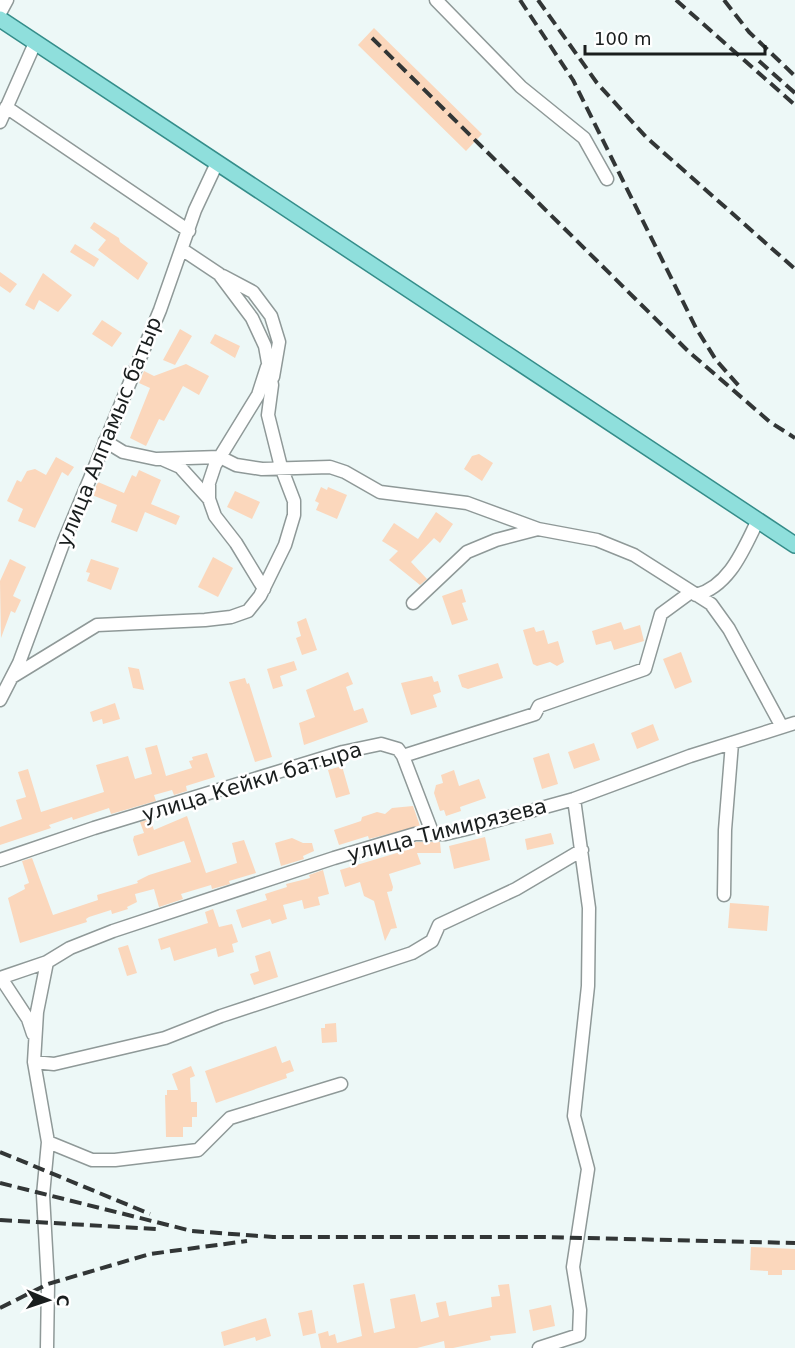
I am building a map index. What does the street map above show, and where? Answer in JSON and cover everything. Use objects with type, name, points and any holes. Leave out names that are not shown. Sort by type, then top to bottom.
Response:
[{"type":"main road","points":[[0,19],[795,545]]},
{"type":"street","points":[[0,13],[8,0]]},
{"type":"street","points":[[436,0],[521,87],[584,138],[607,179]]},
{"type":"street","points":[[36,43],[2,113],[189,231]]},
{"type":"street","name":"улица Алпамыс батыр","points":[[0,700],[12,677],[217,163]]},
{"type":"street","points":[[12,677],[97,625],[231,617],[248,611],[264,589],[285,545],[294,515],[294,501],[281,467],[268,415],[279,342],[271,316],[252,292],[183,250]]},
{"type":"street","points":[[219,274],[252,318],[265,346],[272,386]]},
{"type":"street","points":[[264,589],[236,543],[215,516],[209,499],[209,483],[220,457],[258,395],[268,363]]},
{"type":"street","points":[[105,441],[123,453],[136,457],[163,459],[220,457],[236,465],[253,468],[330,467],[345,472],[380,492],[467,503],[538,529],[597,540],[634,555],[711,604],[729,628],[782,727]]},
{"type":"street","points":[[163,459],[180,467],[209,499]]},
{"type":"street","points":[[432,832],[403,756],[502,726],[535,714],[539,706],[645,669],[661,614],[694,593],[708,591],[720,584],[742,552],[758,520]]},
{"type":"street","points":[[412,603],[467,552],[496,540],[538,529]]},
{"type":"street","name":"улица Тимирязева","points":[[0,978],[47,962],[70,948],[113,931],[334,858],[415,834],[432,832],[445,834],[574,799],[795,723]]},
{"type":"street","points":[[724,895],[725,830],[732,743]]},
{"type":"street","name":"улица Кейки батыра","points":[[0,860],[84,831],[344,752],[381,744],[398,749],[403,756]]},
{"type":"street","points":[[539,1348],[579,1335],[581,1325],[573,1267],[588,1168],[574,1116],[588,986],[589,908],[574,799]]},
{"type":"street","points":[[34,1062],[54,1064],[165,1038],[221,1016],[412,953],[432,941],[439,925],[516,889],[582,850]]},
{"type":"street","points":[[47,962],[34,1038],[34,1062],[48,1142],[43,1221],[48,1284],[47,1348]]},
{"type":"street","points":[[0,978],[28,1019],[34,1038]]},
{"type":"street","points":[[48,1142],[92,1160],[116,1160],[198,1150],[230,1118],[341,1084]]},
{"type":"building","points":[[374,28],[482,134],[466,151],[358,45]]},
{"type":"building","points":[[94,222],[119,238],[120,242],[148,263],[138,280],[98,250],[106,240],[90,228]]},
{"type":"building","points":[[75,244],[99,259],[94,267],[70,252]]},
{"type":"building","points":[[0,272],[17,284],[10,293],[0,286]]},
{"type":"building","points":[[43,273],[72,295],[58,312],[39,300],[34,310],[25,305]]},
{"type":"building","points":[[102,320],[122,333],[112,347],[92,334]]},
{"type":"building","points":[[180,329],[192,336],[175,365],[163,360]]},
{"type":"building","points":[[215,334],[240,346],[235,358],[210,343]]},
{"type":"building","points":[[186,364],[209,376],[199,395],[183,386],[164,421],[159,419],[146,446],[130,438],[150,388],[139,383],[144,371],[154,376]]},
{"type":"building","points":[[479,454],[493,463],[482,481],[464,469],[472,456]]},
{"type":"building","points":[[56,457],[74,467],[68,476],[62,472],[35,528],[18,521],[23,509],[7,501],[17,480],[21,482],[27,471],[35,469],[46,475]]},
{"type":"building","points":[[139,470],[161,480],[151,504],[180,516],[176,525],[145,512],[137,532],[111,522],[117,505],[92,495],[98,482],[124,493],[132,475],[136,477]]},
{"type":"building","points":[[321,487],[327,490],[328,487],[347,495],[337,519],[316,510],[319,503],[315,501]]},
{"type":"building","points":[[235,491],[260,502],[252,519],[227,507]]},
{"type":"building","points":[[436,512],[453,524],[440,543],[434,538],[411,562],[427,579],[420,585],[389,560],[398,551],[382,541],[394,523],[418,539]]},
{"type":"building","points":[[213,557],[233,568],[218,597],[198,587]]},
{"type":"building","points":[[10,559],[26,567],[13,596],[21,600],[15,613],[11,611],[1,638],[0,581]]},
{"type":"building","points":[[91,559],[119,568],[111,590],[87,581],[90,573],[86,572]]},
{"type":"building","points":[[462,589],[466,602],[462,603],[468,620],[452,625],[442,596]]},
{"type":"building","points":[[306,618],[317,650],[302,655],[296,638],[301,636],[297,622]]},
{"type":"building","points":[[621,622],[624,630],[640,625],[644,641],[614,650],[611,641],[596,645],[592,631]]},
{"type":"building","points":[[534,627],[536,632],[544,630],[548,644],[558,641],[564,662],[557,666],[550,662],[537,666],[533,664],[523,630]]},
{"type":"building","points":[[681,652],[692,682],[675,689],[663,659]]},
{"type":"building","points":[[294,661],[297,670],[280,676],[283,686],[273,689],[267,669]]},
{"type":"building","points":[[498,663],[503,678],[468,689],[462,687],[458,675]]},
{"type":"building","points":[[128,667],[139,669],[144,690],[133,688]]},
{"type":"building","points":[[348,672],[353,684],[346,687],[354,711],[363,708],[368,722],[304,745],[299,723],[315,717],[306,690]]},
{"type":"building","points":[[432,676],[434,682],[438,681],[441,692],[433,695],[437,707],[411,715],[401,683]]},
{"type":"building","points":[[245,678],[247,684],[249,683],[272,757],[255,762],[229,682]]},
{"type":"building","points":[[115,703],[120,719],[103,724],[102,719],[93,722],[90,712]]},
{"type":"building","points":[[653,724],[659,740],[637,749],[631,733]]},
{"type":"building","points":[[594,743],[600,760],[574,769],[568,752]]},
{"type":"building","points":[[157,745],[166,776],[192,768],[189,761],[193,760],[192,757],[207,753],[215,777],[186,786],[187,791],[174,795],[172,790],[154,795],[156,801],[111,814],[109,808],[73,820],[72,817],[49,825],[51,828],[0,845],[0,827],[22,819],[16,800],[26,797],[18,772],[28,769],[41,812],[104,792],[96,765],[128,756],[135,779],[152,774],[145,748]]},
{"type":"building","points":[[549,753],[558,784],[542,789],[533,758]]},
{"type":"building","points":[[342,766],[350,794],[336,798],[328,770]]},
{"type":"building","points":[[454,770],[459,786],[479,779],[486,798],[460,807],[461,811],[446,816],[444,810],[440,811],[434,793],[436,785],[443,783],[441,775]]},
{"type":"building","points":[[413,806],[420,826],[369,839],[368,836],[339,845],[334,830],[361,821],[362,817],[377,812],[385,814],[392,808]]},
{"type":"building","points":[[187,816],[206,873],[237,863],[232,843],[244,840],[256,873],[229,881],[230,884],[212,889],[211,885],[181,894],[183,899],[159,907],[154,889],[135,894],[137,902],[127,907],[128,909],[112,914],[111,910],[89,917],[86,919],[87,922],[20,943],[8,898],[25,889],[24,885],[29,883],[22,861],[32,858],[53,915],[98,900],[97,895],[138,883],[137,881],[149,875],[191,862],[184,841],[138,856],[133,840],[134,836],[144,833],[140,822],[150,819],[154,830]]},
{"type":"building","points":[[551,833],[554,844],[527,850],[525,839]]},
{"type":"building","points":[[485,837],[490,860],[454,869],[449,846]]},
{"type":"building","points":[[292,838],[303,843],[312,843],[314,851],[303,856],[304,859],[281,866],[275,843]]},
{"type":"building","points":[[416,842],[440,842],[441,853],[417,853],[421,864],[389,874],[393,887],[392,891],[387,892],[397,928],[391,929],[385,941],[374,901],[364,896],[360,882],[345,887],[340,870],[410,849],[408,845]]},
{"type":"building","points":[[323,870],[329,894],[318,897],[320,905],[304,909],[302,900],[283,905],[287,919],[272,924],[270,919],[242,928],[236,910],[267,900],[265,894],[287,887],[286,884],[310,878],[309,875]]},
{"type":"building","points":[[730,903],[769,906],[767,931],[728,928]]},
{"type":"building","points":[[213,909],[219,927],[232,924],[238,942],[232,944],[234,952],[218,957],[216,948],[174,961],[170,947],[161,950],[158,939],[208,923],[205,912]]},
{"type":"building","points":[[128,945],[137,973],[127,976],[118,948]]},
{"type":"building","points":[[270,951],[278,977],[254,985],[250,974],[259,971],[255,956]]},
{"type":"building","points":[[336,1023],[337,1042],[322,1043],[321,1028],[325,1028],[325,1024]]},
{"type":"building","points":[[276,1046],[282,1063],[290,1060],[294,1071],[286,1074],[287,1078],[216,1103],[205,1071]]},
{"type":"building","points":[[191,1066],[195,1076],[190,1078],[191,1102],[197,1102],[197,1117],[192,1117],[192,1127],[183,1127],[183,1137],[166,1137],[165,1095],[167,1095],[167,1090],[178,1090],[172,1074]]},
{"type":"building","points":[[751,1247],[795,1249],[795,1270],[782,1270],[782,1275],[768,1275],[768,1271],[750,1270]]},
{"type":"building","points":[[364,1283],[374,1333],[395,1328],[390,1299],[415,1294],[421,1322],[439,1317],[436,1303],[446,1301],[449,1316],[492,1307],[491,1297],[500,1296],[498,1285],[509,1284],[516,1333],[490,1336],[491,1340],[453,1348],[445,1348],[444,1341],[417,1348],[321,1348],[318,1334],[328,1331],[329,1336],[335,1334],[337,1343],[362,1336],[353,1285]]},
{"type":"building","points":[[551,1305],[555,1326],[533,1331],[529,1310]]},
{"type":"building","points":[[312,1310],[316,1333],[303,1336],[298,1313]]},
{"type":"building","points":[[266,1318],[271,1336],[256,1341],[255,1337],[224,1346],[221,1332]]},
{"type":"railway","points":[[520,0],[573,80],[696,328],[716,360],[739,386]]},
{"type":"railway","points":[[538,0],[597,83],[646,137],[795,269]]},
{"type":"railway","points":[[676,0],[795,105]]},
{"type":"railway","points":[[724,0],[749,32],[795,76]]},
{"type":"railway","points":[[372,38],[688,351],[770,422],[795,438]]},
{"type":"railway","points":[[759,61],[795,93]]},
{"type":"railway","points":[[0,1152],[150,1214]]},
{"type":"railway","points":[[0,1183],[192,1231],[273,1237],[542,1237],[795,1243]]},
{"type":"railway","points":[[0,1220],[156,1229]]},
{"type":"railway","points":[[0,1308],[48,1284],[150,1254],[247,1241]]}]
